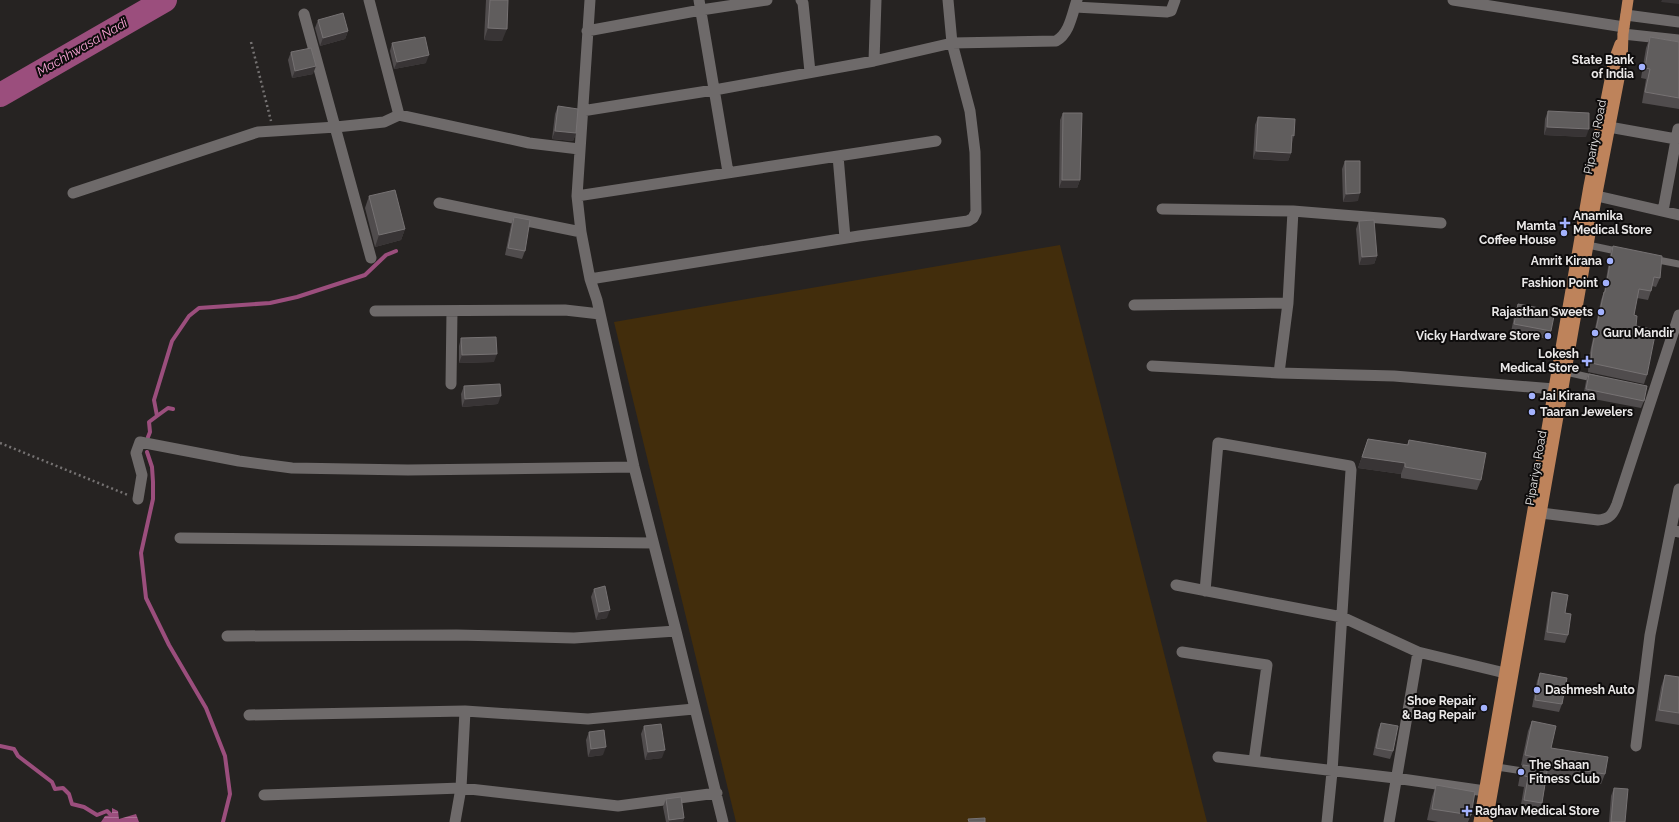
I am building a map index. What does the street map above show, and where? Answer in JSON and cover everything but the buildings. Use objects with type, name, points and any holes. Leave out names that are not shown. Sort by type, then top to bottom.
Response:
[{"type":"main road","points":[[1624,25],[1628,0]]},
{"type":"main road","name":"Pipariya Road","points":[[1487,822],[1588,245],[1622,63],[1624,25]]},
{"type":"main road","name":"Pipariya Road","points":[[1479,822],[1589,186],[1612,68],[1624,25]]},
{"type":"street","points":[[369,0],[399,115]]},
{"type":"street","points":[[590,0],[577,196],[581,232],[590,279],[600,314],[634,467],[723,822]]},
{"type":"street","points":[[587,31],[700,5],[767,0]]},
{"type":"street","points":[[801,0],[803,3],[810,72]]},
{"type":"street","points":[[874,61],[876,0]]},
{"type":"street","points":[[590,279],[845,238],[968,221],[973,218],[976,212],[976,200],[975,152],[972,124],[952,43],[948,0]]},
{"type":"street","points":[[582,111],[714,90],[874,61],[952,43],[1056,41],[1062,38],[1067,30],[1076,4],[1167,12],[1173,9],[1175,0]]},
{"type":"street","points":[[1453,0],[1624,25],[1643,36],[1679,40]]},
{"type":"street","points":[[700,5],[728,172]]},
{"type":"street","points":[[304,14],[371,258]]},
{"type":"street","points":[[1624,25],[1645,18],[1679,22]]},
{"type":"street","points":[[1643,36],[1645,18]]},
{"type":"street","points":[[73,194],[258,132],[384,122],[399,115],[529,143],[579,149]]},
{"type":"street","points":[[1610,127],[1677,134],[1663,211]]},
{"type":"street","points":[[577,196],[936,141]]},
{"type":"street","points":[[838,156],[845,238]]},
{"type":"street","points":[[1597,196],[1679,215]]},
{"type":"street","points":[[439,203],[581,232]]},
{"type":"street","points":[[1162,209],[1293,210],[1441,223]]},
{"type":"street","points":[[1279,372],[1288,304],[1293,210]]},
{"type":"street","points":[[1134,305],[1288,304]]},
{"type":"street","points":[[375,310],[565,310],[600,314]]},
{"type":"street","points":[[451,384],[452,311]]},
{"type":"street","points":[[1541,513],[1598,520],[1605,520],[1610,517],[1617,504],[1651,390],[1679,315]]},
{"type":"street","points":[[1152,366],[1394,376],[1554,389]]},
{"type":"street","points":[[138,499],[142,475],[136,454],[140,442],[239,461],[292,468],[408,470],[634,467]]},
{"type":"street","points":[[1205,591],[1218,443],[1348,465],[1351,470],[1332,772],[1327,822]]},
{"type":"street","points":[[1636,746],[1650,635],[1675,531],[1679,489]]},
{"type":"street","points":[[180,538],[653,543]]},
{"type":"street","points":[[1176,585],[1342,617],[1418,652],[1505,673]]},
{"type":"street","points":[[226,636],[457,635],[574,638],[676,631]]},
{"type":"street","points":[[1182,652],[1267,665],[1254,761]]},
{"type":"street","points":[[1389,822],[1418,652]]},
{"type":"street","points":[[249,715],[465,711],[588,719],[694,709]]},
{"type":"street","points":[[455,822],[461,788],[465,711]]},
{"type":"street","points":[[1218,757],[1332,772],[1396,778],[1485,791]]},
{"type":"street","points":[[264,796],[461,788],[618,806],[717,794]]},
{"type":"lane","points":[[1588,245],[1626,253]]},
{"type":"lane","points":[[1649,258],[1679,264]]},
{"type":"lane","points":[[1566,372],[1603,380]]},
{"type":"lane","points":[[1497,767],[1532,772]]},
{"type":"path","points":[[251,42],[274,131]]},
{"type":"path","points":[[0,443],[138,499]]},
{"type":"shaded area","points":[[1060,245],[1207,822],[736,822],[614,322]]},
{"type":"shaded area","points":[[112,808],[118,811],[119,819],[136,814],[139,822],[101,822],[105,816],[112,815]]},
{"type":"waterway","name":"Machhwasa Nadi","points":[[0,95],[165,0]]},
{"type":"waterway","points":[[148,437],[150,432],[149,422],[157,416],[154,400],[172,341],[189,316],[199,308],[270,303],[297,297],[365,275],[386,255],[396,251]]},
{"type":"waterway","points":[[157,416],[168,408],[173,409]]},
{"type":"waterway","points":[[147,452],[152,467],[153,499],[141,553],[146,598],[169,645],[206,708],[225,756],[230,794],[223,822]]},
{"type":"waterway","points":[[0,746],[14,749],[18,756],[52,782],[55,789],[63,788],[69,794],[72,804],[84,807],[97,815],[107,811],[111,815]]},
{"type":"place","name":"State Bank of India","points":[[1642,67]]},
{"type":"place","name":"Anamika Medical Store","points":[[1565,223]]},
{"type":"place","name":"Mamta Coffee House","points":[[1564,233]]},
{"type":"place","name":"Amrit Kirana","points":[[1610,261]]},
{"type":"place","name":"Fashion Point","points":[[1606,283]]},
{"type":"place","name":"Rajasthan Sweets","points":[[1601,312]]},
{"type":"place","name":"Guru Mandir","points":[[1595,333]]},
{"type":"place","name":"Vicky Hardware Store","points":[[1548,336]]},
{"type":"place","name":"Lokesh Medical Store","points":[[1587,361]]},
{"type":"place","name":"Jai Kirana","points":[[1532,396]]},
{"type":"place","name":"Taaran Jewelers","points":[[1532,412]]},
{"type":"place","name":"Dashmesh Auto","points":[[1537,690]]},
{"type":"place","name":"Shoe Repair & Bag Repair","points":[[1484,708]]},
{"type":"place","name":"The Shaan Fitness Club","points":[[1521,772]]},
{"type":"place","name":"Raghav Medical Store","points":[[1467,811]]}]
